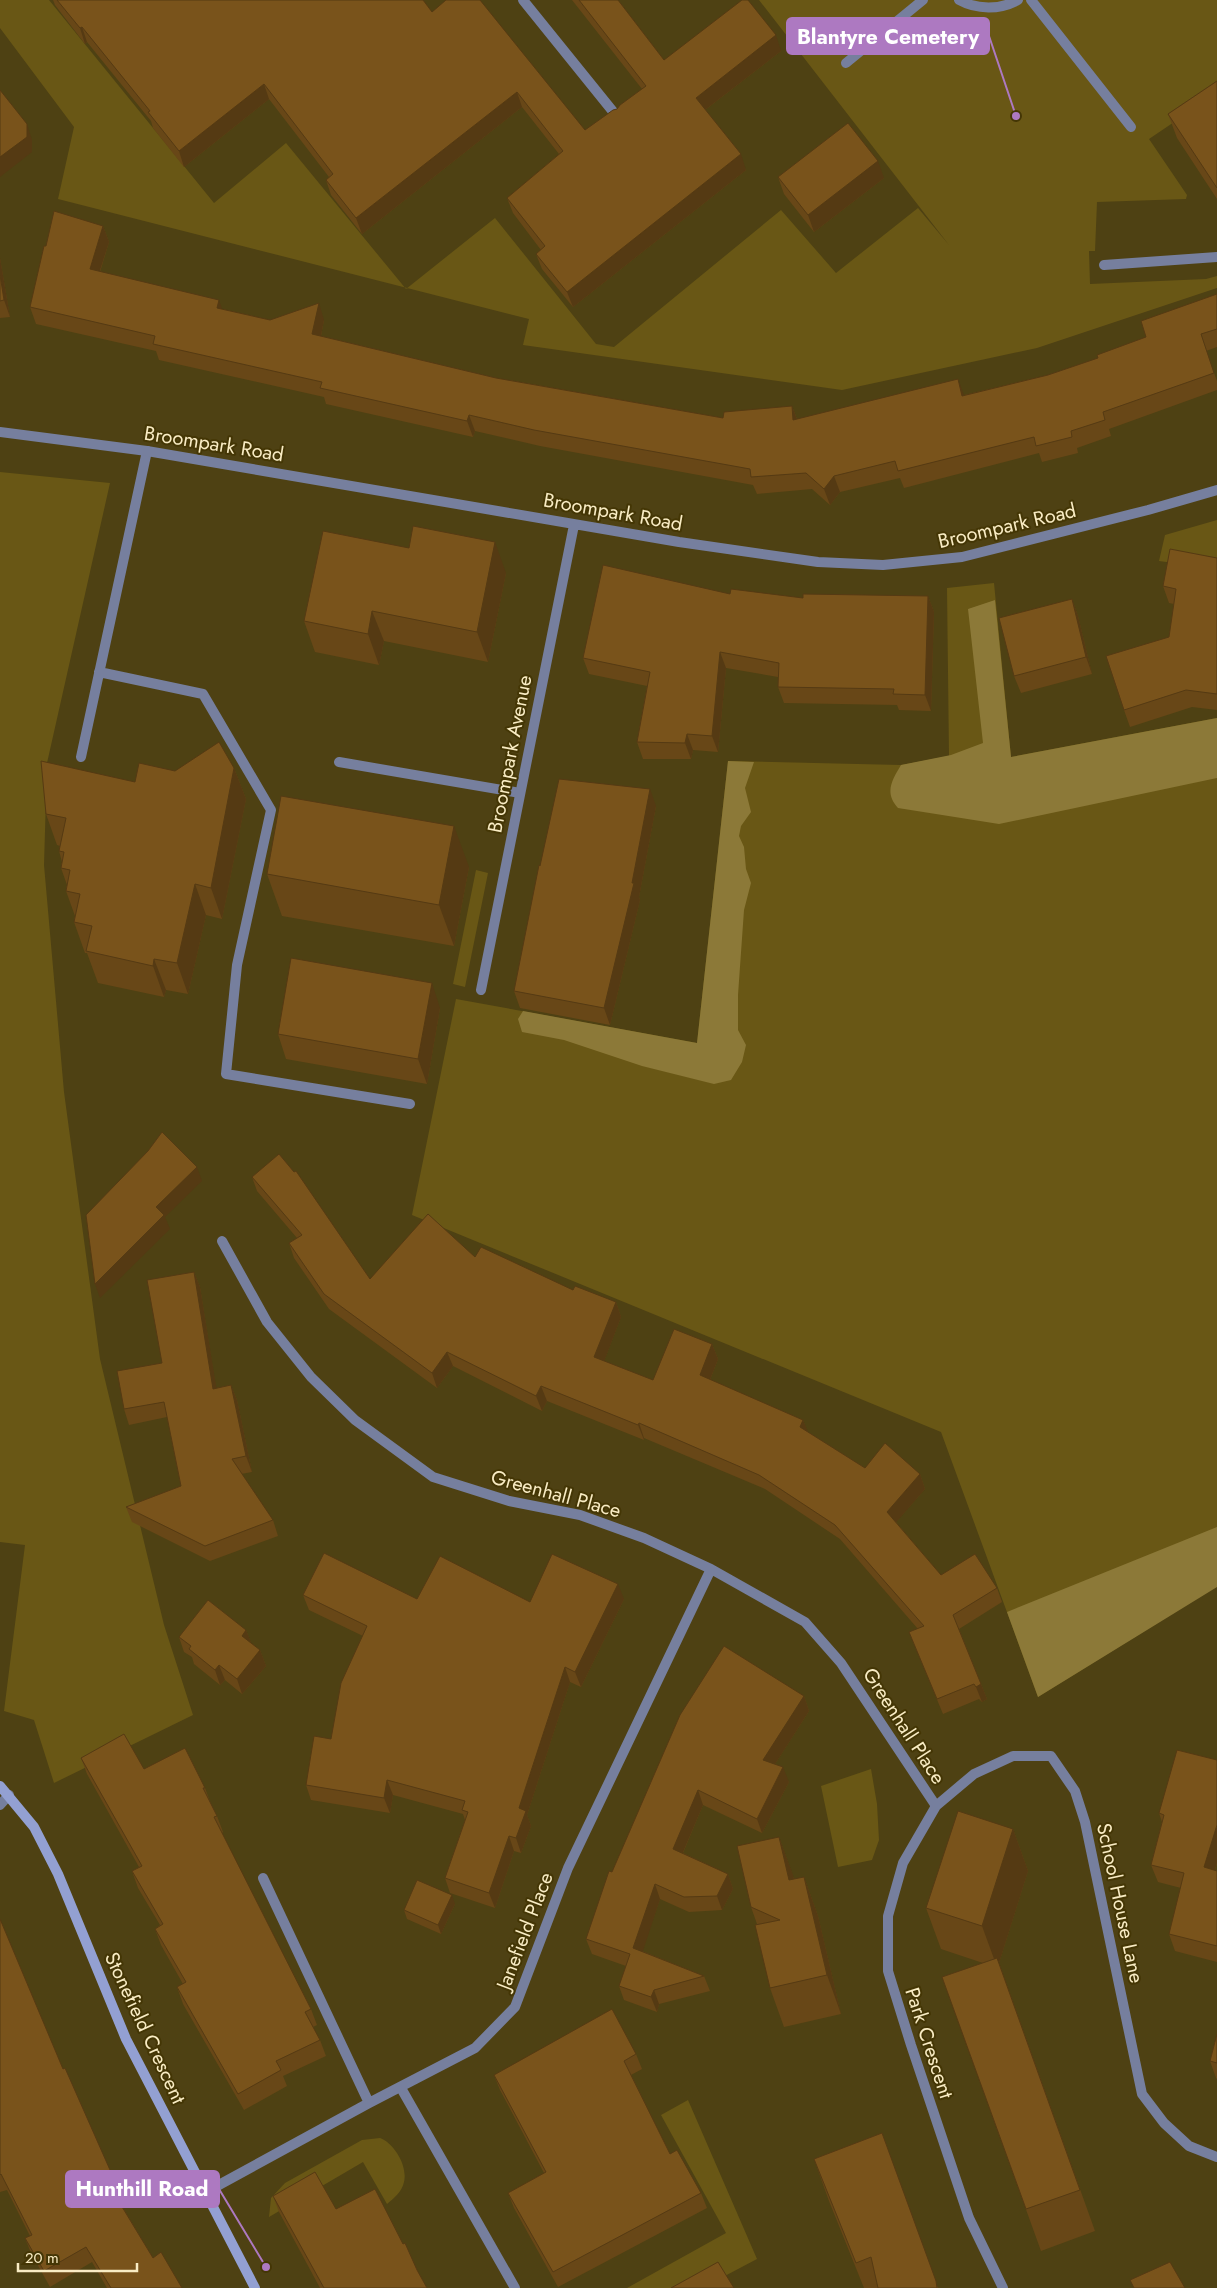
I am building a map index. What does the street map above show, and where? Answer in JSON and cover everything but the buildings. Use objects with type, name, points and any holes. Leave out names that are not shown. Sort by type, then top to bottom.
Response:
[{"type":"street","points":[[524,0],[619,118]]},
{"type":"street","points":[[846,63],[923,0]]},
{"type":"street","points":[[959,0],[982,8],[998,7],[1018,0]]},
{"type":"street","points":[[1031,0],[1131,127]]},
{"type":"street","points":[[1104,265],[1217,257]]},
{"type":"street","name":"Broompark Road","points":[[0,432],[147,451],[489,508],[574,525],[818,562],[883,566],[962,557],[1148,510],[1217,490]]},
{"type":"street","points":[[81,757],[147,451]]},
{"type":"street","name":"Broompark Avenue","points":[[481,990],[574,525]]},
{"type":"street","points":[[99,672],[203,694],[271,810],[237,965],[226,1074],[410,1104]]},
{"type":"street","points":[[339,762],[520,793]]},
{"type":"street","name":"Greenhall Place","points":[[222,1241],[267,1322],[311,1377],[355,1420],[433,1478],[509,1501],[580,1515],[644,1538],[711,1569],[804,1622],[841,1663],[936,1806]]},
{"type":"street","name":"Janefield Place","points":[[206,2192],[369,2103],[476,2048],[515,2007],[568,1868],[711,1569]]},
{"type":"street","name":"School House Lane","points":[[936,1806],[974,1774],[1013,1756],[1051,1756],[1075,1790],[1085,1822],[1142,2094],[1164,2123],[1190,2146],[1217,2157]]},
{"type":"street","name":"Stonefield Crescent","points":[[0,1786],[34,1827],[58,1874],[126,2039],[255,2288]]},
{"type":"street","points":[[0,1805],[9,1795]]},
{"type":"street","name":"Park Crescent","points":[[936,1806],[903,1863],[888,1916],[888,1971],[969,2218],[1003,2288]]},
{"type":"street","points":[[263,1878],[369,2103]]},
{"type":"street","points":[[400,2088],[515,2288]]},
{"type":"shaded area","points":[[0,0],[49,0],[214,203],[286,143],[405,287],[58,199],[74,127],[0,28]]},
{"type":"shaded area","points":[[759,0],[1217,0],[1217,93],[1149,139],[1187,195],[1186,199],[1097,202],[1095,251],[1089,251],[1090,284],[1206,279],[1217,276],[1217,288],[1037,348],[842,390],[523,345],[529,319],[407,288],[495,218],[596,344],[614,347],[781,210],[836,273],[918,208],[949,245]]},
{"type":"shaded area","points":[[0,472],[110,483],[47,763],[44,865],[64,1092],[100,1359],[164,1625],[193,1715],[54,1783],[34,1720],[4,1711],[25,1545],[0,1542]]},
{"type":"shaded area","points":[[1217,520],[1217,561],[1204,567],[1159,561],[1165,535]]},
{"type":"shaded area","points":[[994,583],[1011,757],[1217,718],[1217,1586],[1038,1697],[941,1432],[412,1215],[456,999],[697,1043],[728,761],[901,765],[949,756],[947,588]]},
{"type":"shaded area","points":[[995,600],[1011,757],[1217,718],[1217,778],[999,824],[898,808],[890,792],[892,781],[901,765],[951,755],[983,743],[968,609]]},
{"type":"shaded area","points":[[728,761],[754,762],[745,788],[751,812],[741,826],[739,836],[744,847],[746,869],[751,883],[744,910],[738,995],[738,1030],[746,1045],[742,1062],[731,1080],[714,1084],[642,1066],[564,1040],[522,1032],[518,1019],[523,1011],[697,1043]]},
{"type":"shaded area","points":[[476,870],[488,873],[465,987],[453,984]]},
{"type":"shaded area","points":[[1217,1527],[1217,1587],[1038,1697],[1007,1612]]},
{"type":"shaded area","points":[[871,1769],[877,1804],[879,1840],[872,1860],[838,1867],[821,1786]]},
{"type":"shaded area","points":[[688,2100],[757,2259],[702,2288],[627,2288],[726,2233],[661,2115]]},
{"type":"shaded area","points":[[380,2138],[390,2145],[399,2156],[405,2176],[401,2189],[387,2204],[363,2162],[269,2217],[271,2198],[285,2183],[362,2140]]},
{"type":"place","name":"Blantyre Cemetery","points":[[1016,116]]},
{"type":"place","name":"Hunthill Road","points":[[266,2267]]}]
